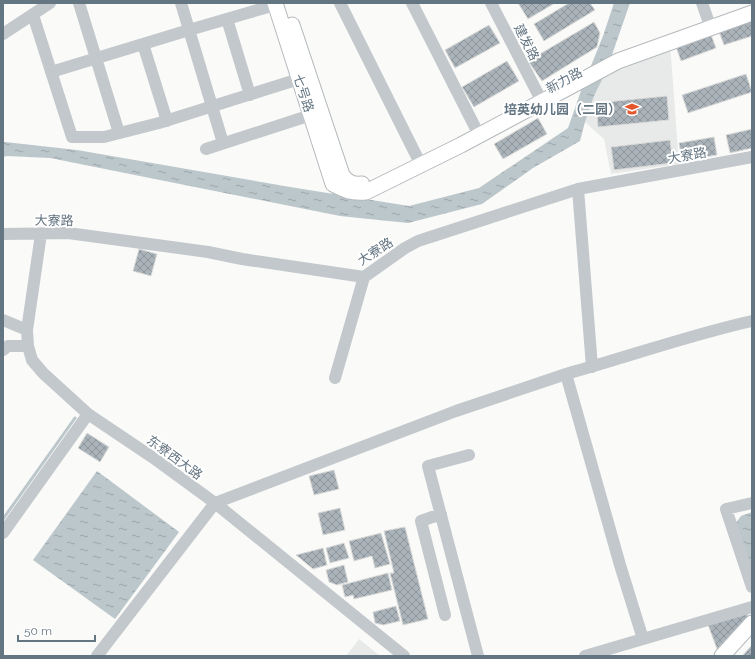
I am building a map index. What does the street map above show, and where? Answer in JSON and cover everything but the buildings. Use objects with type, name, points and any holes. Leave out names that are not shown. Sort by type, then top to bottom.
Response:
[{"type":"main road","name":"七号路","points":[[279,4],[299,79],[311,115],[337,179]]},
{"type":"main road","name":"七号路","points":[[279,4],[337,179]]},
{"type":"main road","name":"新力路","points":[[337,179],[355,184],[380,181],[538,94],[580,76],[620,55],[752,4]]},
{"type":"main road","points":[[620,55],[752,13]]},
{"type":"main road","points":[[380,181],[461,145],[580,76]]},
{"type":"main road","points":[[722,656],[752,623]]},
{"type":"street","points":[[3,34],[50,3]]},
{"type":"street","points":[[79,3],[119,133]]},
{"type":"street","points":[[180,3],[223,143]]},
{"type":"street","points":[[340,3],[418,159]]},
{"type":"street","points":[[412,3],[476,129]]},
{"type":"street","name":"建发路","points":[[491,3],[538,94]]},
{"type":"street","points":[[702,3],[708,20]]},
{"type":"street","points":[[51,72],[279,4]]},
{"type":"street","points":[[33,14],[72,137],[104,137],[167,120],[299,79]]},
{"type":"street","points":[[227,19],[250,94]]},
{"type":"street","points":[[143,44],[167,120]]},
{"type":"street","points":[[206,149],[311,115]]},
{"type":"street","name":"大寮路","points":[[3,234],[68,233],[158,245],[364,277],[405,248],[418,242],[578,189],[752,157]]},
{"type":"street","points":[[578,189],[592,367]]},
{"type":"street","name":"东寮西大路","points":[[41,234],[27,330],[28,346],[32,360],[43,373],[88,414],[152,456],[215,503],[404,656]]},
{"type":"street","points":[[335,378],[364,277]]},
{"type":"street","points":[[3,320],[27,330]]},
{"type":"street","points":[[97,656],[215,503],[456,411],[566,374],[719,328],[752,321]]},
{"type":"street","points":[[3,350],[8,346],[28,346]]},
{"type":"street","points":[[566,374],[620,565],[643,639]]},
{"type":"street","points":[[3,533],[88,414]]},
{"type":"street","points":[[470,455],[428,466],[478,656]]},
{"type":"street","points":[[752,503],[726,509],[752,587]]},
{"type":"street","points":[[441,514],[421,521],[445,615]]},
{"type":"street","points":[[585,656],[752,606]]},
{"type":"shaded area","name":"培英幼儿园（二园）","points":[[670,43],[679,164],[611,174],[604,139],[585,122],[594,96],[606,72]]},
{"type":"shaded area","points":[[359,639],[380,656],[346,656]]},
{"type":"water","points":[[614,3],[630,3],[606,72],[594,96],[580,141],[533,168],[482,204],[408,223],[340,216],[50,158],[3,157],[3,142],[77,150],[409,206],[479,188],[568,128]]},
{"type":"water","points":[[97,471],[179,532],[115,619],[33,560]]},
{"type":"water","points":[[752,512],[752,565],[749,567],[735,524],[741,516]]},
{"type":"waterway","points":[[3,519],[75,418]]},
{"type":"place","name":"培英幼儿园（二园）","points":[[632,109]]}]
